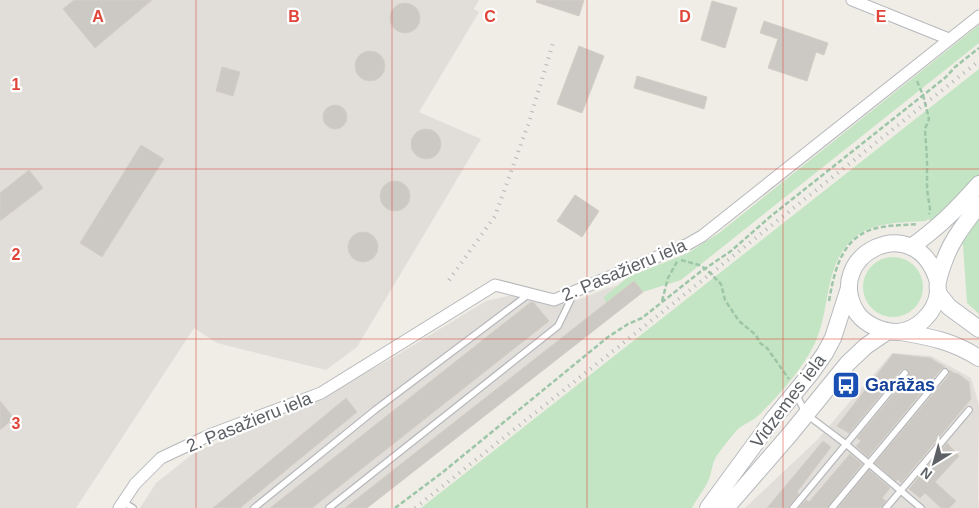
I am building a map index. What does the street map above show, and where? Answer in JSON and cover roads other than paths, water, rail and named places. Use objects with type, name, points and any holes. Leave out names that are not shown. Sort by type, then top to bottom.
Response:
[{"type":"street","points":[[852,0],[949,39]]},
{"type":"street","name":"2. Pasažieru iela","points":[[125,506],[135,484],[161,458],[212,434],[321,393],[495,285],[554,300],[688,244],[702,236],[979,16]]},
{"type":"street","points":[[979,184],[936,229],[911,247],[929,261],[938,288],[949,307],[979,329]]},
{"type":"street","name":"Vidzemes iela","points":[[726,508],[848,362],[866,346],[894,332],[913,328],[925,319],[933,307],[953,242],[979,205]]},
{"type":"street","name":"Vidzemes iela","points":[[708,508],[774,418],[793,388],[820,360],[834,338],[852,272],[859,260],[870,250],[883,244],[897,243],[911,247]]},
{"type":"street","points":[[849,286],[852,302],[860,316],[873,326],[894,332],[934,337],[954,344],[979,358]]},
{"type":"lane","points":[[329,508],[558,326],[575,291]]},
{"type":"lane","points":[[254,508],[375,410],[529,294]]},
{"type":"lane","points":[[832,508],[945,372]]},
{"type":"lane","points":[[793,508],[905,373]]},
{"type":"lane","points":[[793,388],[806,414],[921,508]]},
{"type":"lane","points":[[886,508],[969,410]]},
{"type":"railway","points":[[449,280],[495,216],[529,122],[554,40]]},
{"type":"railway","points":[[415,508],[979,61]]},
{"type":"place","name":"Garāžas","points":[[846,385]]}]
